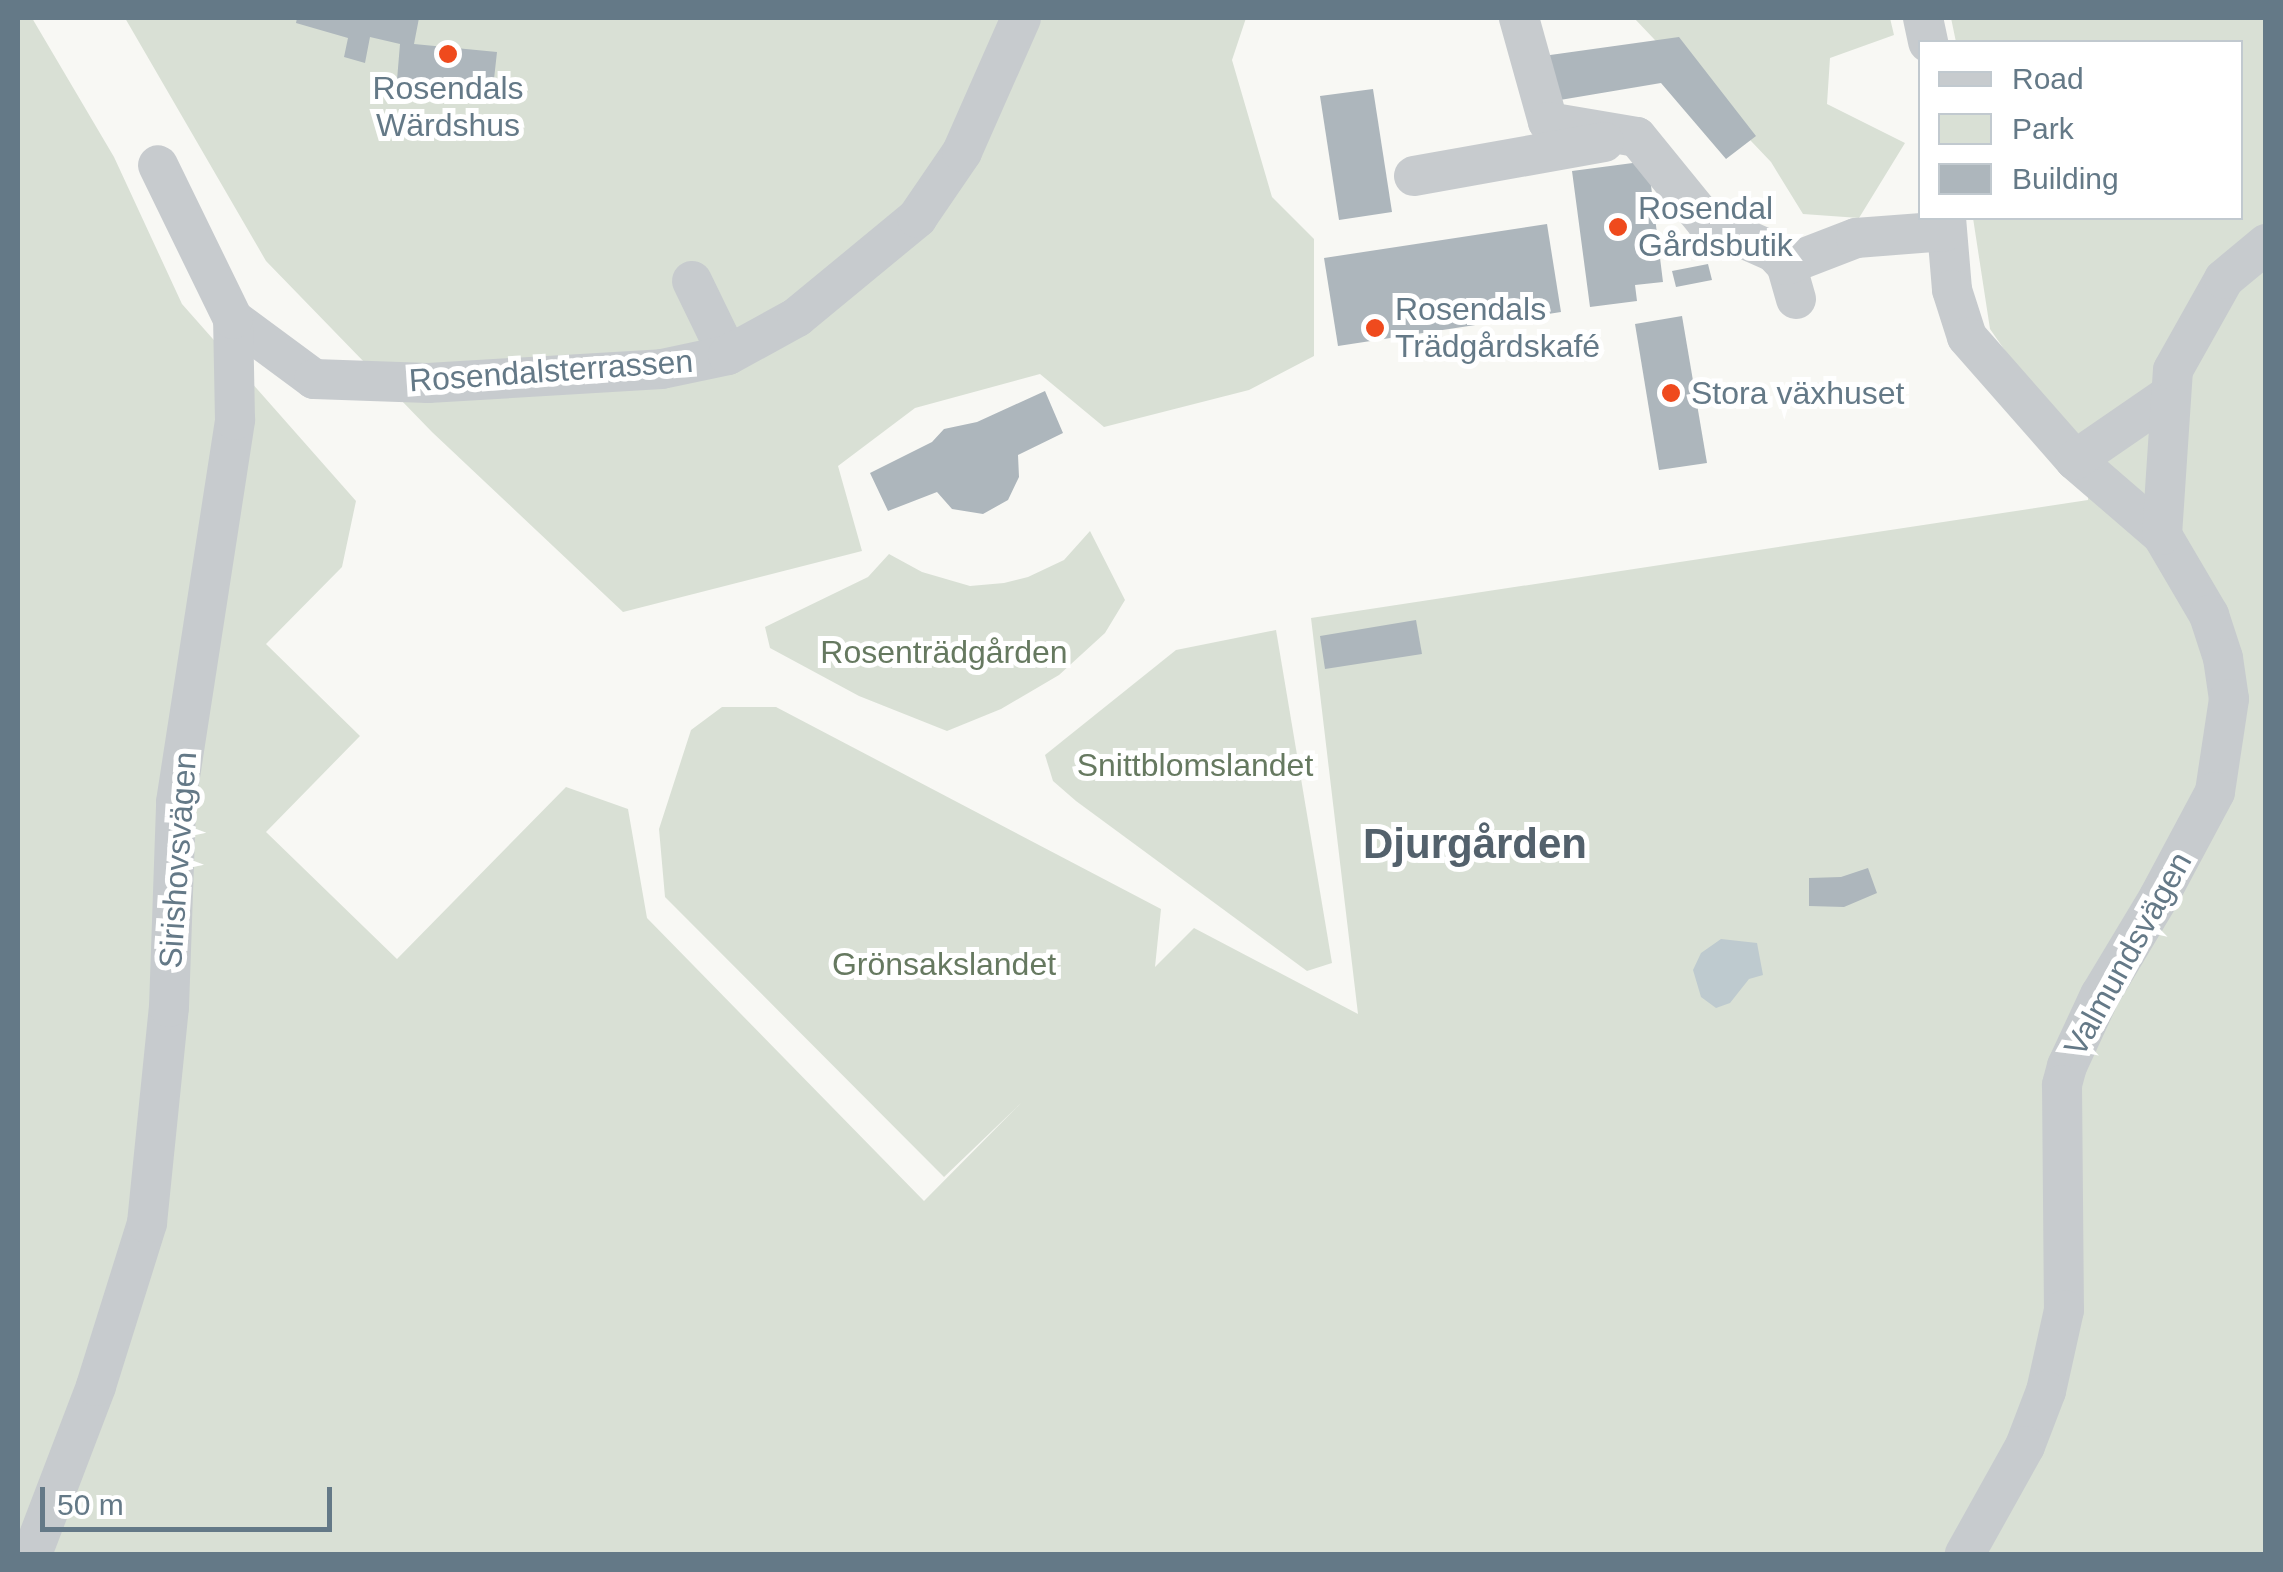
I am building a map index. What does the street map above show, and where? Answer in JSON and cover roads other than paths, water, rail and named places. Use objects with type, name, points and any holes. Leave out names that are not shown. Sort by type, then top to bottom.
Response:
[{"type":"street","name":"Rosendalsterrassen","points":[[233,319],[314,380],[447,382],[662,369],[728,356],[797,317],[918,218],[962,152],[1021,18]]},
{"type":"street","points":[[1519,18],[1548,122],[1637,137],[1706,222],[1774,252],[1791,282],[1856,238],[1946,224]]},
{"type":"street","points":[[1414,176],[1637,137]]},
{"type":"street","name":"Sirishovsvägen","points":[[32,1554],[96,1386],[147,1223],[169,1006],[176,802],[235,420],[233,319],[158,165]]},
{"type":"street","name":"Valmundsvägen","points":[[1946,224],[1952,290],[1967,337],[2075,460],[2162,535],[2208,615],[2223,658],[2230,700],[2215,792],[2100,995],[2067,1066],[2062,1085],[2064,1310],[2046,1391],[2025,1446],[1965,1554]]},
{"type":"street","points":[[2162,535],[2173,370],[2224,279],[2266,244]]},
{"type":"street","points":[[692,281],[728,356]]},
{"type":"street","points":[[2075,460],[2171,394]]},
{"type":"place","name":"Rosendals Wärdshus","points":[[448,54]]},
{"type":"place","name":"Rosendal Gårdsbutik","points":[[1618,227]]},
{"type":"place","name":"Rosendals Trädgårdskafé","points":[[1375,328]]},
{"type":"place","name":"Stora växhuset","points":[[1671,393]]},
{"type":"district","name":"Djurgården","points":[[1475,844]]},
{"type":"park label","name":"Rosenträdgården","points":[[944,652]]},
{"type":"park label","name":"Snittblomslandet","points":[[1195,765]]},
{"type":"park label","name":"Grönsakslandet","points":[[944,964]]}]
